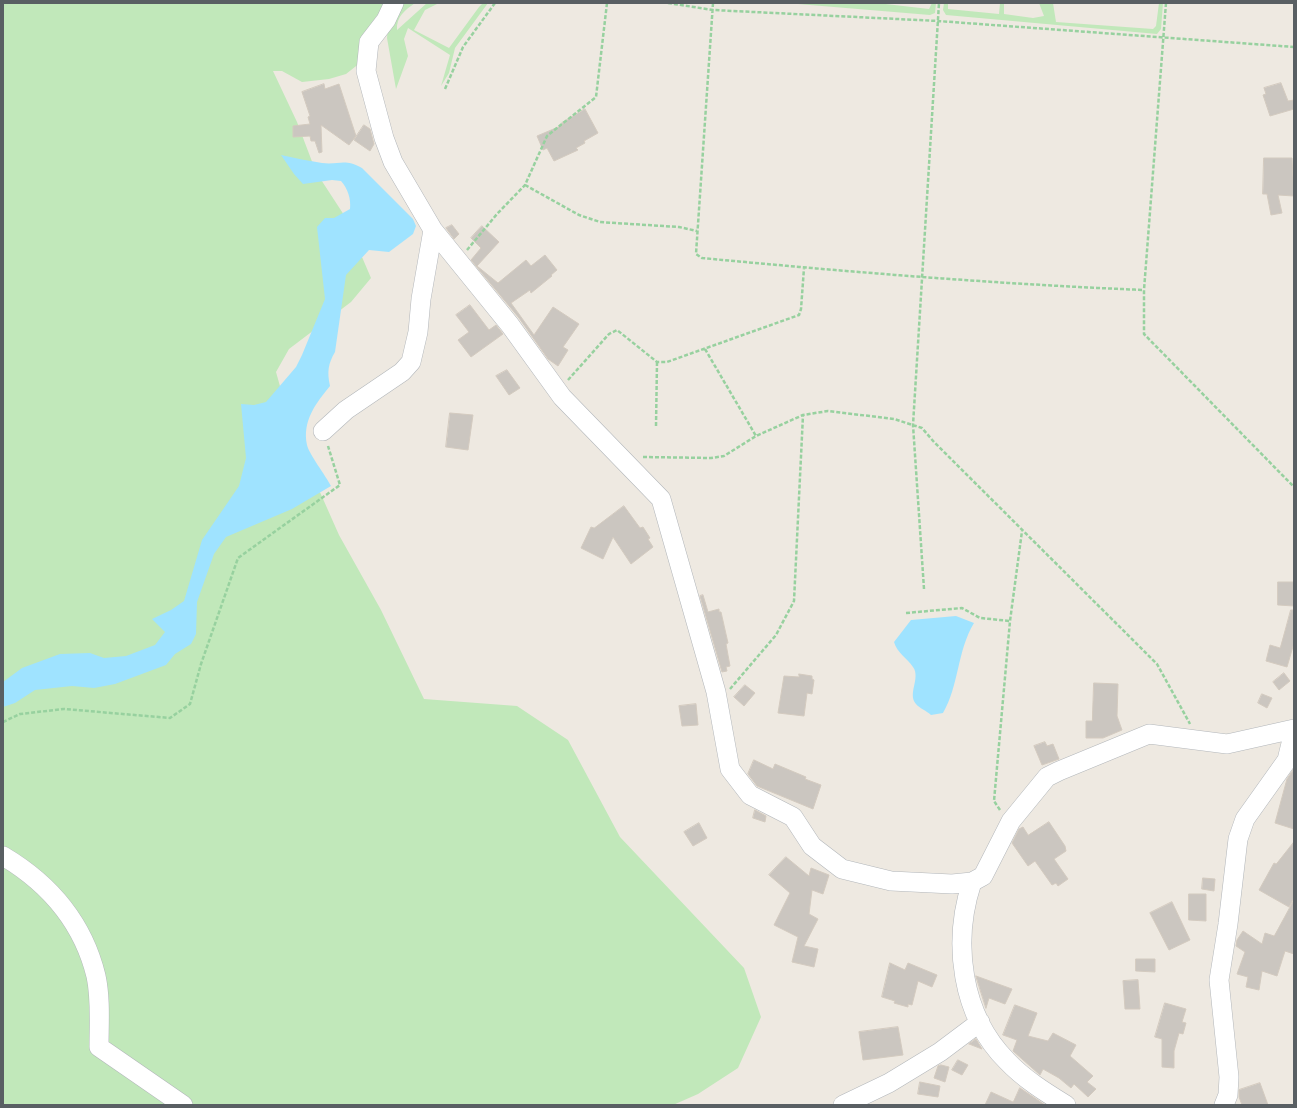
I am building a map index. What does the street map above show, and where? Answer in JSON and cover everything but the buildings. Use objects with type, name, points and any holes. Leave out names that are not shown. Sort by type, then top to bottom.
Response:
[{"type":"street","points":[[394,3],[386,20],[370,42],[366,71],[384,138],[393,162],[433,230],[510,325],[558,391],[661,499],[718,703],[730,769],[750,795],[793,816],[812,846],[842,869],[891,881],[952,884],[972,882],[983,876],[1011,821],[1047,777],[1059,771],[1149,734],[1200,742],[1227,744],[1294,730],[1287,760],[1245,819],[1238,839],[1228,924],[1219,980],[1229,1078],[1228,1095],[1224,1105]]},
{"type":"street","points":[[323,431],[346,410],[402,372],[411,362],[418,332],[421,299],[433,230]]},
{"type":"street","points":[[3,856],[56,898],[80,931],[96,977],[99,1004],[99,1047],[183,1105]]},
{"type":"street","points":[[972,882],[967,899],[961,956],[971,1004],[987,1036],[1007,1061],[1029,1081],[1066,1105]]},
{"type":"street","points":[[843,1105],[888,1083],[940,1052],[980,1022]]},
{"type":"path","points":[[445,89],[463,47],[495,3]]},
{"type":"path","points":[[458,261],[497,214],[525,185],[547,136],[596,97],[607,3]]},
{"type":"path","points":[[668,3],[713,10],[938,20],[1294,47]]},
{"type":"path","points":[[713,3],[696,254],[702,258],[921,277],[1144,290]]},
{"type":"path","points":[[924,589],[913,425],[939,3]]},
{"type":"path","points":[[1166,3],[1144,290],[1144,334],[1294,486]]},
{"type":"path","points":[[525,185],[579,215],[600,222],[679,228],[697,231]]},
{"type":"path","points":[[558,391],[609,334],[617,330],[657,362],[667,362],[799,315],[801,309],[804,268]]},
{"type":"path","points":[[705,349],[756,436]]},
{"type":"path","points":[[656,426],[657,362]]},
{"type":"path","points":[[621,457],[711,458],[724,456],[756,436],[803,415],[828,411],[894,419],[922,428],[934,442],[1157,664],[1200,742]]},
{"type":"path","points":[[718,703],[776,635],[794,601],[803,415]]},
{"type":"path","points":[[3,722],[20,714],[64,709],[170,718],[190,704],[201,664],[238,558],[340,485],[323,431]]},
{"type":"path","points":[[1011,821],[994,801],[1010,621],[1022,530]]},
{"type":"path","points":[[906,613],[962,608],[980,618],[1010,621]]},
{"type":"green space","points":[[3,3],[386,3],[369,27],[365,59],[346,74],[329,79],[302,82],[282,71],[273,71],[297,122],[316,172],[344,215],[371,278],[351,302],[289,349],[276,372],[292,429],[339,535],[381,610],[424,699],[517,706],[568,740],[620,837],[744,968],[761,1017],[738,1068],[698,1094],[673,1105],[3,1105]]},
{"type":"green space","points":[[401,3],[415,3],[405,11],[398,21],[397,30],[427,3],[439,3],[425,10],[414,30],[449,48],[479,7],[483,3],[488,3],[455,48],[449,73],[441,86],[450,55],[408,28],[404,39],[408,56],[396,89],[387,38],[388,27]]},
{"type":"green space","points":[[786,3],[877,3],[929,9],[932,3],[936,3],[935,13],[930,15]]},
{"type":"green space","points":[[944,3],[948,3],[948,9],[999,14],[1000,3],[1004,3],[1004,14],[1033,18],[1044,16],[1039,3],[1053,3],[1056,22],[1153,29],[1156,26],[1159,3],[1163,3],[1161,29],[1157,34],[946,15],[943,10]]},
{"type":"water","points":[[281,155],[322,163],[351,163],[362,168],[413,219],[416,226],[413,234],[389,252],[369,250],[346,275],[335,352],[329,368],[330,386],[311,413],[308,420],[306,436],[308,449],[331,486],[292,509],[226,537],[214,554],[197,602],[196,634],[191,644],[175,654],[166,665],[115,684],[94,688],[72,686],[35,690],[15,703],[3,707],[3,682],[22,668],[60,654],[90,653],[104,658],[126,656],[155,645],[165,632],[152,619],[171,610],[184,601],[202,540],[239,486],[246,458],[241,404],[254,405],[266,402],[296,367],[325,299],[317,227],[325,218],[334,218],[350,209],[350,202],[346,187],[341,181],[332,180],[303,184]]},
{"type":"water","points":[[956,616],[974,623],[964,645],[948,703],[943,713],[931,715],[917,705],[914,700],[913,691],[916,676],[915,671],[911,664],[897,649],[894,642],[911,620]]}]
